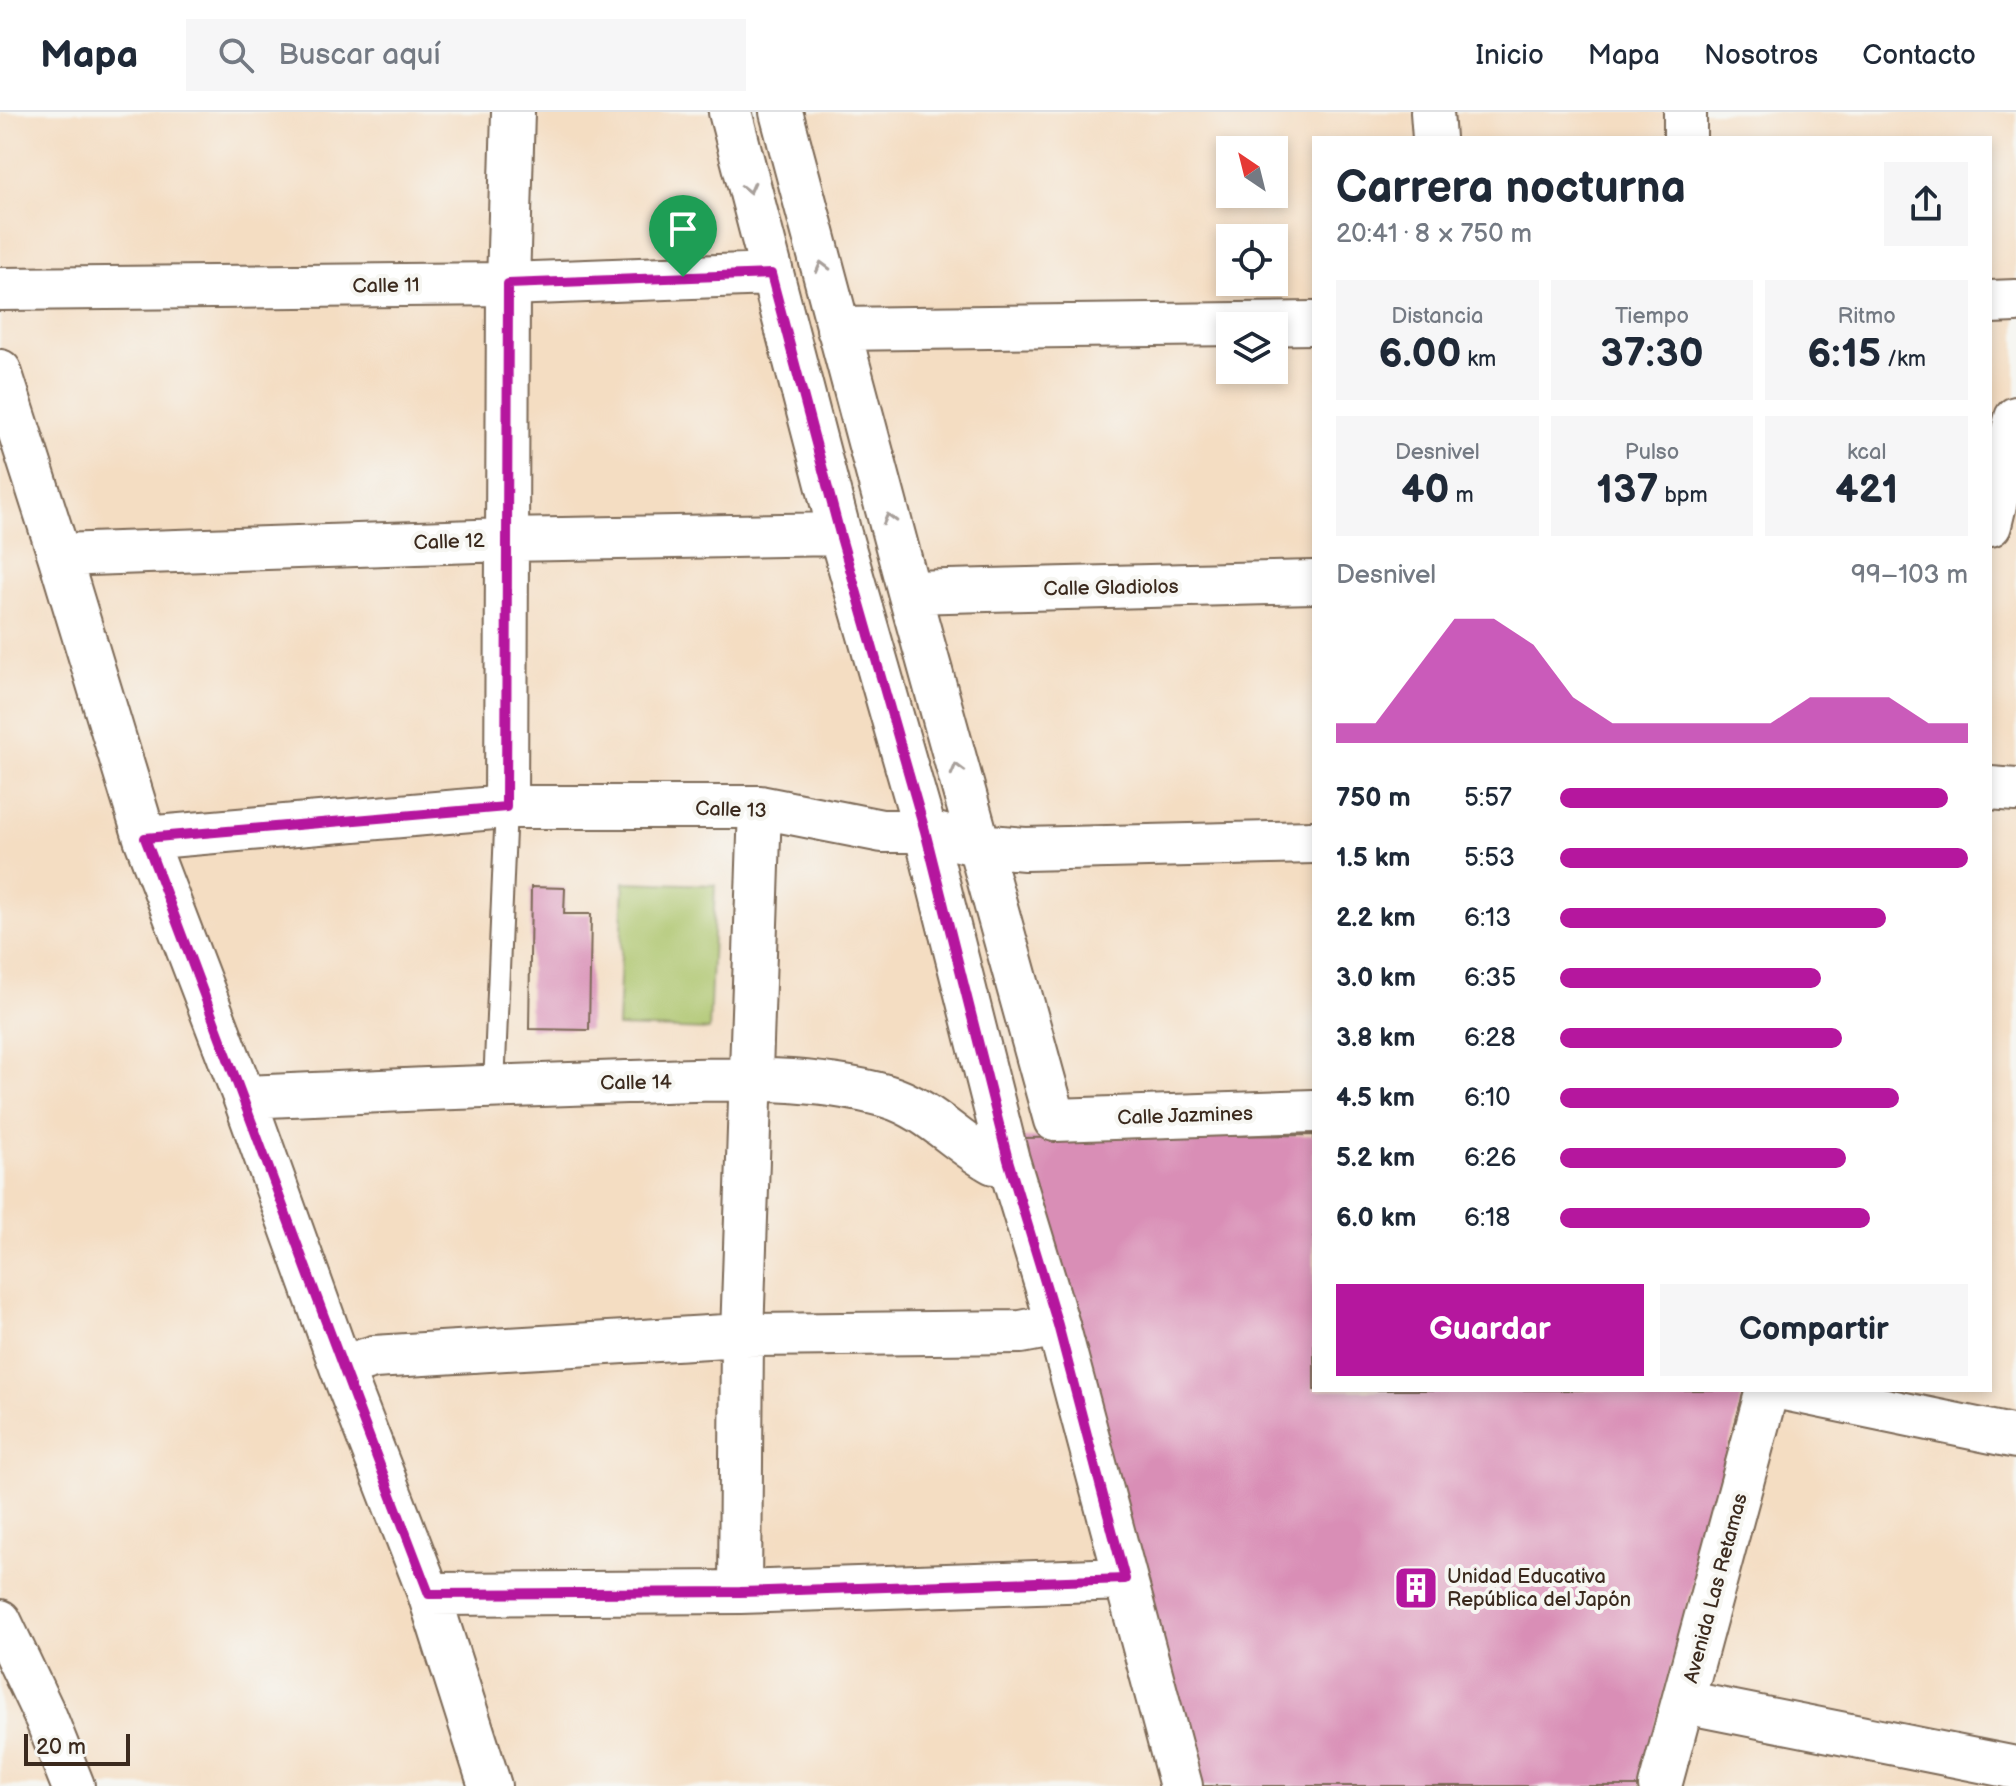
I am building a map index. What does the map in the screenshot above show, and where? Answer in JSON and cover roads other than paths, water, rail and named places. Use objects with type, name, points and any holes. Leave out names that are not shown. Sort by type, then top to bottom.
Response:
[{"type":"street","points":[[506,807],[508,284],[513,112]]},
{"type":"street","points":[[730,112],[840,534],[925,831],[1008,1160],[1058,1325],[1181,1786]]},
{"type":"street","points":[[781,112],[978,845]]},
{"type":"street","points":[[1432,112],[1434,136]]},
{"type":"street","points":[[1685,112],[1685,136]]},
{"type":"street","name":"Calle 11","points":[[0,289],[508,284],[771,274]]},
{"type":"street","points":[[1992,302],[2016,301]]},
{"type":"street","points":[[838,329],[1312,323]]},
{"type":"street","points":[[0,371],[145,838],[244,1097],[341,1367],[429,1594],[490,1786]]},
{"type":"street","points":[[1992,520],[2011,468],[2016,418]]},
{"type":"street","name":"Calle 12","points":[[59,555],[506,540],[840,534]]},
{"type":"street","name":"Calle Gladiolos","points":[[909,592],[1312,582]]},
{"type":"street","points":[[1992,788],[2016,790]]},
{"type":"street","name":"Calle 13","points":[[145,838],[506,807],[760,807],[882,831],[925,831],[978,845],[1025,849],[1312,842]]},
{"type":"street","points":[[740,1592],[742,1335],[760,807]]},
{"type":"street","name":"Calle Jazmines","points":[[978,845],[1055,1120],[1312,1111]]},
{"type":"street","name":"Calle 14","points":[[244,1097],[752,1079],[827,1084],[889,1097],[937,1121],[994,1163],[1008,1160]]},
{"type":"street","points":[[341,1367],[374,1357],[742,1335],[1021,1332],[1058,1325]]},
{"type":"street","name":"Avenida Las Retamas","points":[[1660,1786],[1766,1392]]},
{"type":"street","points":[[1799,1392],[2016,1437]]},
{"type":"street","points":[[429,1594],[740,1592],[1125,1579]]},
{"type":"street","points":[[0,1621],[46,1718],[73,1786]]},
{"type":"street","points":[[1684,1702],[2016,1768]]},
{"type":"lane","points":[[494,1086],[506,807]]},
{"type":"place","name":"Unidad Educativa República del Japón","points":[[1416,1588]]}]
